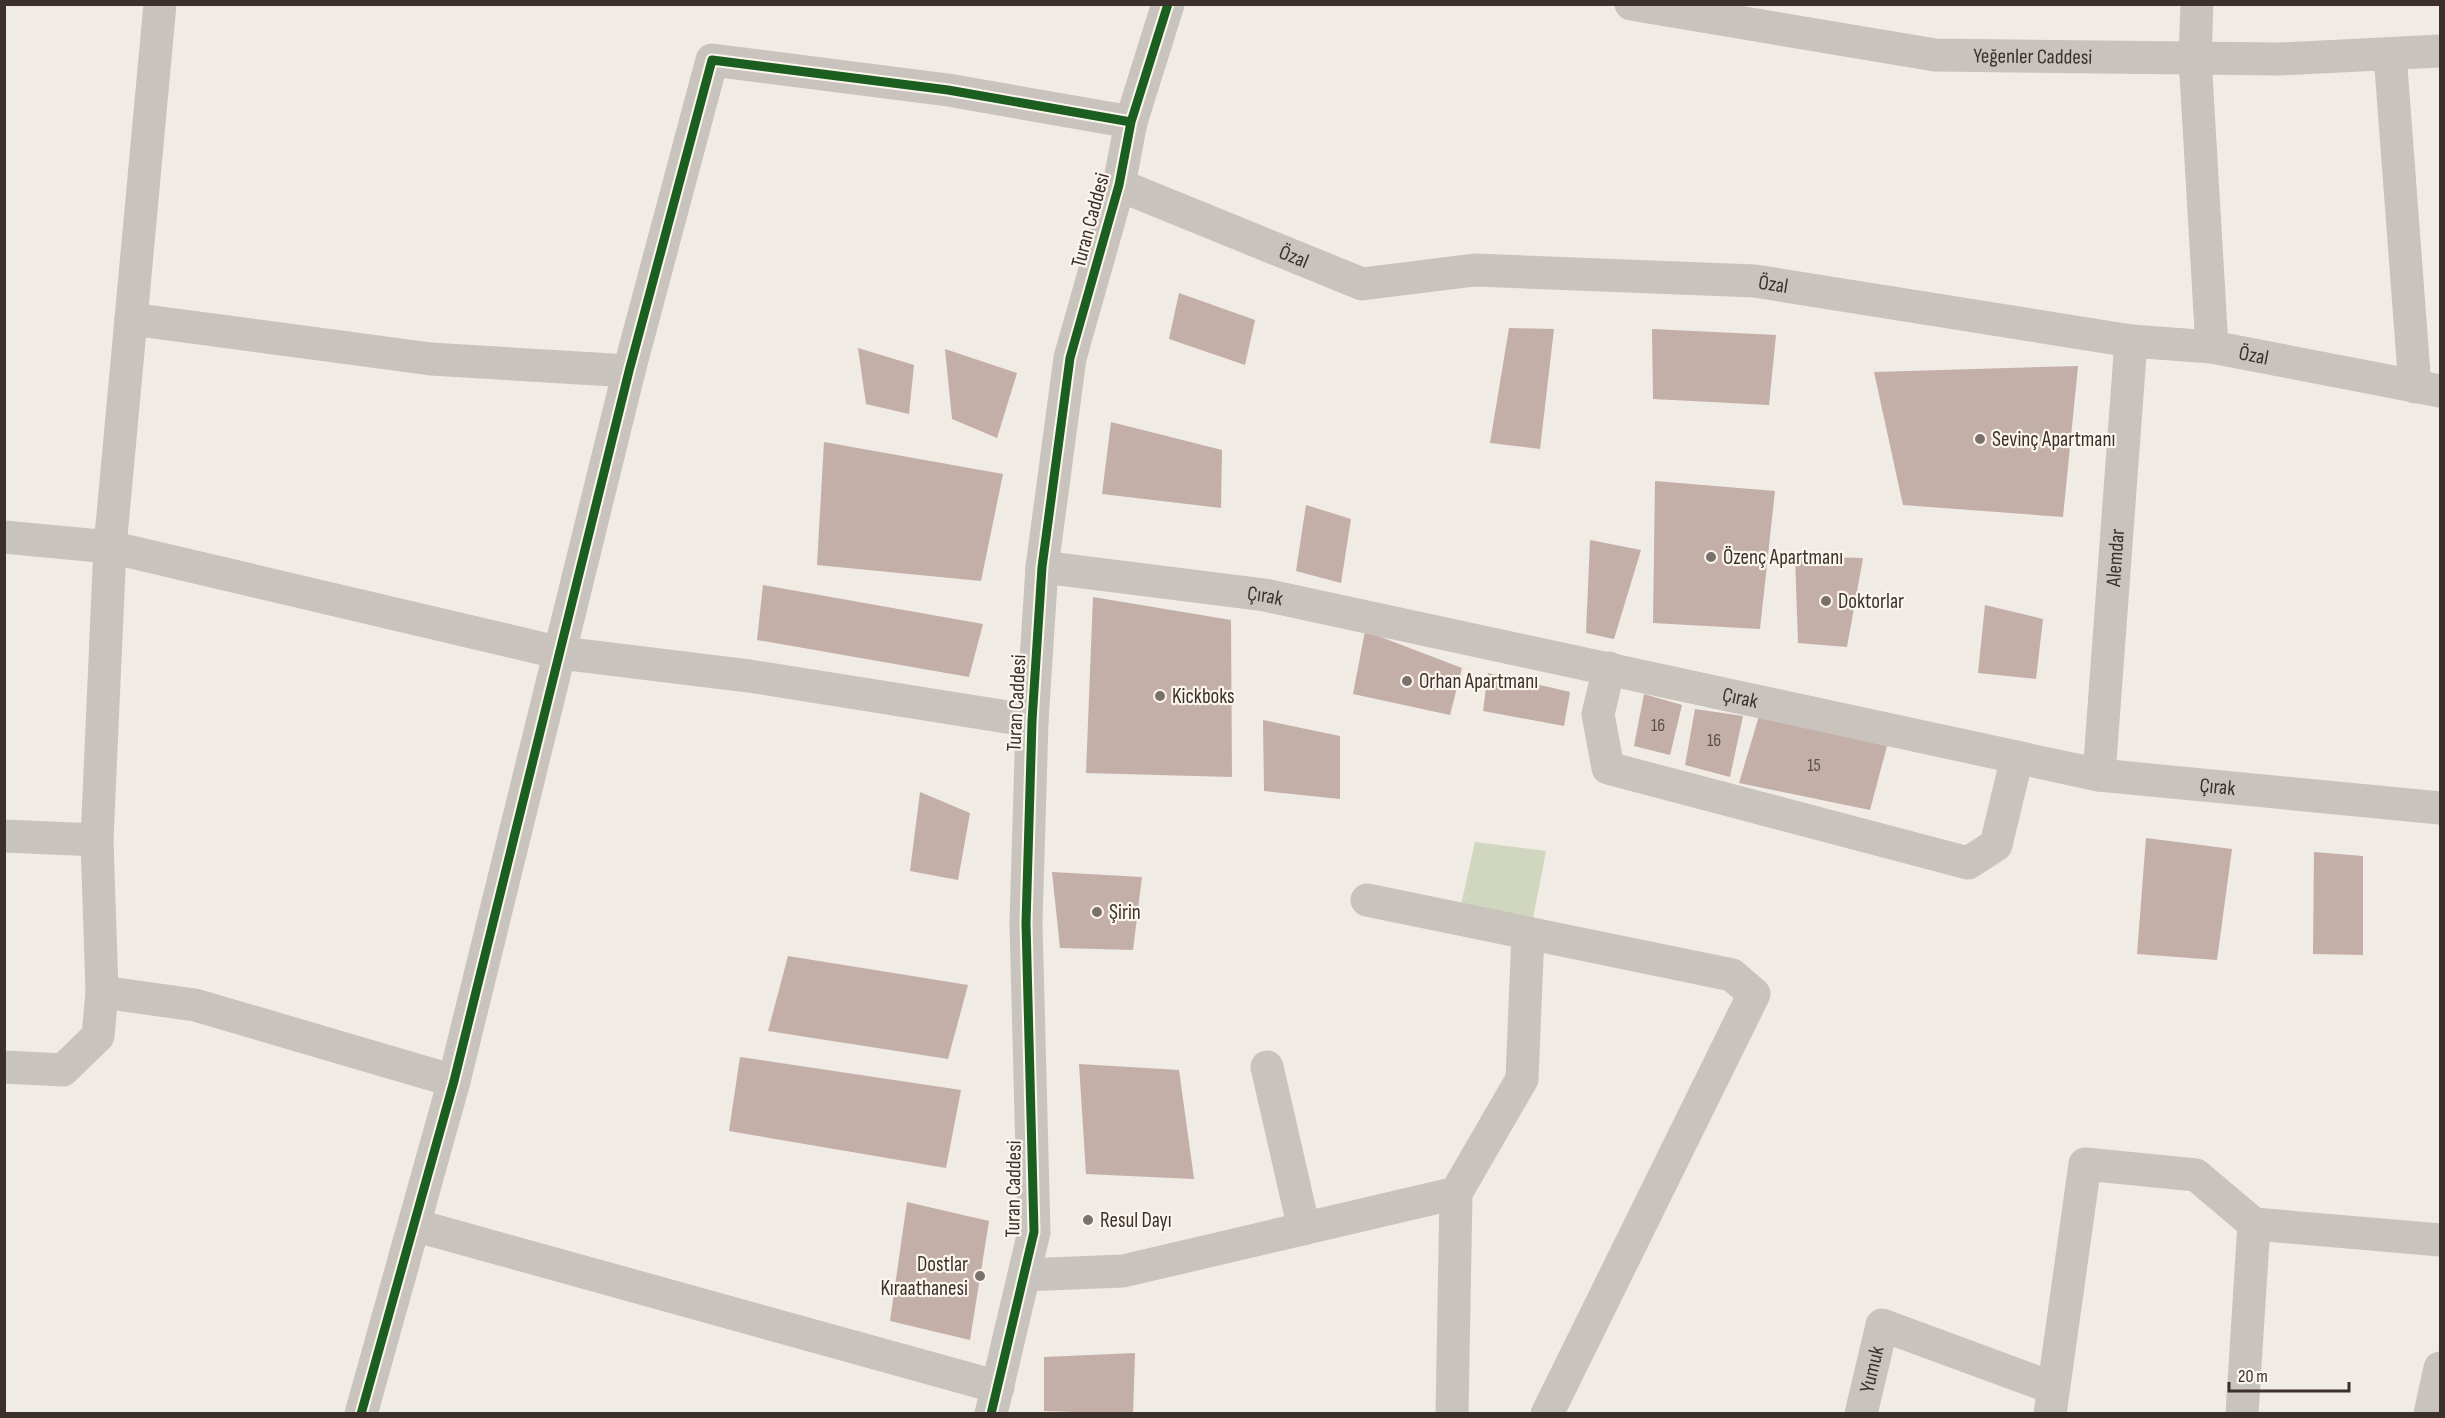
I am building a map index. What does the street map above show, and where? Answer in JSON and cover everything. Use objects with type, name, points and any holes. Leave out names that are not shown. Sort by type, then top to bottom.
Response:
[{"type":"street","points":[[4,1067],[63,1070],[98,1036],[102,992],[97,840],[110,547],[160,4]]},
{"type":"street","name":"Turan Caddesi","points":[[994,1400],[1034,1232],[1026,923],[1032,721],[1042,567],[1070,358],[1119,185],[1131,122],[1168,4]]},
{"type":"street","name":"Yeğenler Caddesi","points":[[1631,4],[1935,56],[2279,59],[2440,51]]},
{"type":"street","points":[[2197,4],[2195,58],[2212,347]]},
{"type":"street","points":[[2390,54],[2428,389]]},
{"type":"street","points":[[361,1413],[454,1081],[629,371],[712,60],[948,90],[1131,122]]},
{"type":"street","name":"Özal","points":[[1119,185],[1362,284],[1475,270],[1755,280],[2131,341],[2212,347],[2428,389]]},
{"type":"street","points":[[131,319],[431,359],[629,371]]},
{"type":"street","name":"Alemdar","points":[[2099,775],[2131,341]]},
{"type":"street","points":[[4,537],[110,547],[561,653],[749,676],[1032,721]]},
{"type":"street","name":"Çırak","points":[[1042,567],[1265,595],[2099,775],[2440,808]]},
{"type":"street","points":[[1609,668],[1598,714],[1608,768],[1968,863],[1996,845],[2017,757]]},
{"type":"street","points":[[4,836],[97,840]]},
{"type":"street","points":[[1367,900],[1732,975],[1754,994],[1547,1413]]},
{"type":"street","points":[[1452,1413],[1456,1193],[1522,1079],[1528,933]]},
{"type":"street","points":[[102,992],[195,1005],[454,1081]]},
{"type":"street","points":[[1267,1067],[1304,1229]]},
{"type":"street","points":[[2051,1401],[2085,1164],[2196,1175],[2253,1224],[2440,1240]]},
{"type":"street","points":[[1024,1275],[1123,1271],[1456,1193]]},
{"type":"street","points":[[2242,1413],[2253,1224]]},
{"type":"street","points":[[414,1225],[994,1400]]},
{"type":"street","name":"Yumuk","points":[[1861,1413],[1882,1325],[2051,1401]]},
{"type":"street","points":[[2430,1413],[2440,1368]]},
{"type":"green space","points":[[1475,842],[1546,851],[1533,918],[1461,905]]},
{"type":"building","points":[[1179,293],[1255,320],[1245,365],[1169,339]]},
{"type":"building","points":[[1509,328],[1554,329],[1540,449],[1490,443]]},
{"type":"building","points":[[1652,329],[1776,335],[1769,405],[1653,399]]},
{"type":"building","points":[[858,348],[914,365],[909,414],[866,404]]},
{"type":"building","points":[[945,349],[1017,373],[997,438],[952,419]]},
{"type":"building","name":"Sevinç Apartmanı","points":[[2078,366],[2063,517],[1903,505],[1874,372]]},
{"type":"building","points":[[1111,422],[1222,450],[1221,508],[1102,494]]},
{"type":"building","points":[[824,442],[1003,474],[981,581],[817,565]]},
{"type":"building","name":"Özenç Apartmanı","points":[[1655,481],[1775,491],[1760,629],[1653,623]]},
{"type":"building","points":[[1306,505],[1351,519],[1341,583],[1296,571]]},
{"type":"building","points":[[1590,540],[1641,550],[1614,639],[1586,633]]},
{"type":"building","name":"Doktorlar","points":[[1795,556],[1863,558],[1847,647],[1798,643]]},
{"type":"building","points":[[763,585],[983,624],[969,677],[757,640]]},
{"type":"building","name":"Kickboks","points":[[1093,597],[1231,620],[1232,777],[1086,773]]},
{"type":"building","points":[[1985,605],[2043,619],[2036,679],[1978,673]]},
{"type":"building","name":"Orhan Apartmanı","points":[[1365,631],[1462,668],[1450,715],[1353,694]]},
{"type":"building","points":[[1488,673],[1570,692],[1564,726],[1483,711]]},
{"type":"building","points":[[1644,694],[1682,705],[1670,755],[1634,746]]},
{"type":"building","points":[[1695,709],[1743,716],[1730,777],[1685,765]]},
{"type":"building","points":[[1759,716],[1887,746],[1870,810],[1739,783]]},
{"type":"building","points":[[1263,720],[1340,736],[1340,799],[1264,791]]},
{"type":"building","points":[[920,792],[970,813],[958,880],[910,871]]},
{"type":"building","points":[[2146,838],[2232,849],[2217,960],[2137,954]]},
{"type":"building","points":[[2314,852],[2363,856],[2363,955],[2313,954]]},
{"type":"building","name":"Şirin","points":[[1052,872],[1142,877],[1133,950],[1060,948]]},
{"type":"building","points":[[788,956],[968,985],[948,1059],[768,1031]]},
{"type":"building","points":[[740,1057],[961,1090],[946,1168],[729,1131]]},
{"type":"building","points":[[1079,1064],[1179,1070],[1194,1179],[1086,1174]]},
{"type":"building","points":[[907,1202],[989,1221],[970,1340],[890,1321]]},
{"type":"building","points":[[1135,1353],[1133,1414],[1044,1411],[1044,1357]]},
{"type":"cycle path","points":[[991,1414],[1034,1232],[1026,923],[1032,721],[1042,567],[1070,358],[1119,185],[1131,122],[1168,4]]},
{"type":"cycle path","points":[[361,1414],[454,1081],[629,371],[712,60],[948,90],[1131,122]]},
{"type":"place","name":"Sevinç Apartmanı","points":[[1980,439]]},
{"type":"place","name":"Özenç Apartmanı","points":[[1711,557]]},
{"type":"place","name":"Doktorlar","points":[[1826,601]]},
{"type":"place","name":"Orhan Apartmanı","points":[[1407,681]]},
{"type":"place","name":"Kickboks","points":[[1160,696]]},
{"type":"place","name":"Şirin","points":[[1097,912]]},
{"type":"place","name":"Resul Dayı","points":[[1088,1220]]},
{"type":"place","name":"Dostlar Kıraathanesi","points":[[980,1276]]}]
